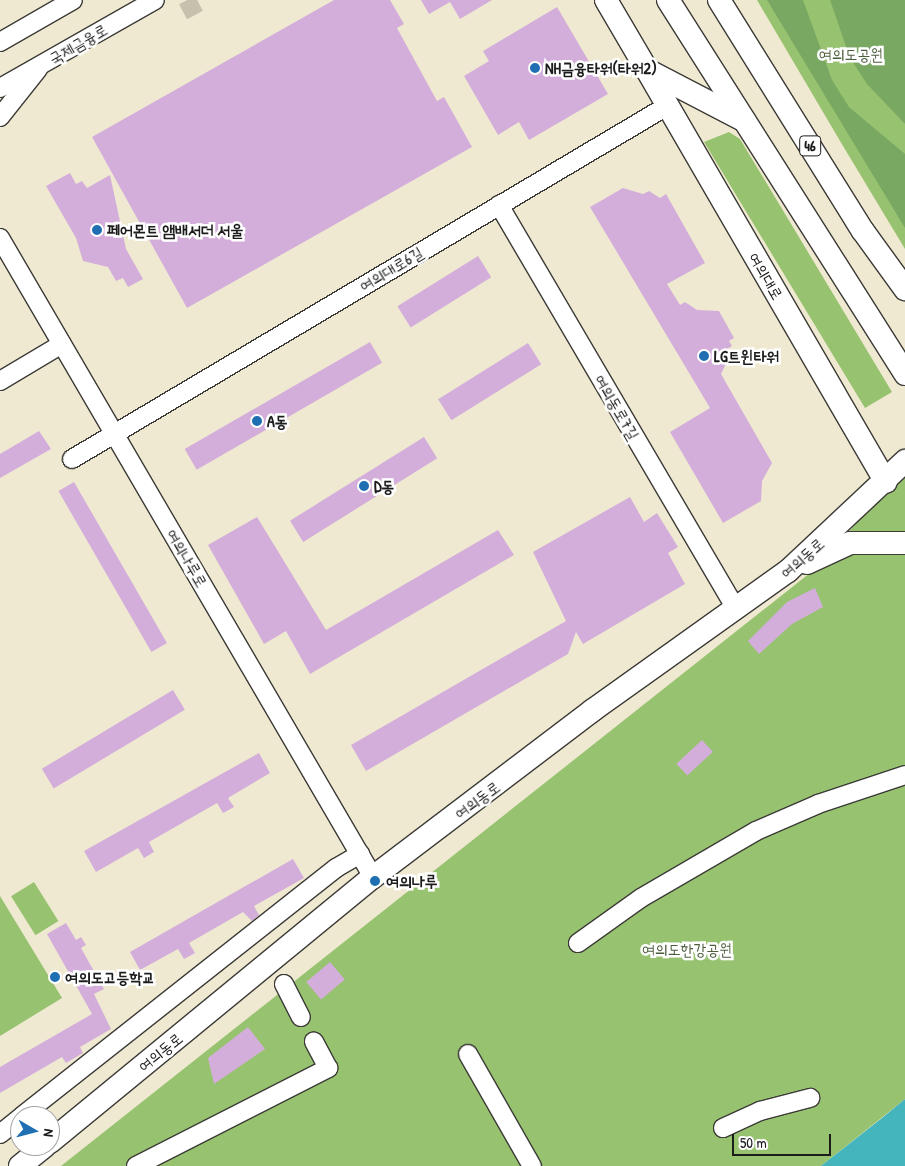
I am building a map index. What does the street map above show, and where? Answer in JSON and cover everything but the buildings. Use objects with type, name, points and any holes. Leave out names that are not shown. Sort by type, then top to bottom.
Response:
[{"type":"main road","name":"여의대로","points":[[606,0],[886,482]]},
{"type":"main road","points":[[668,0],[747,121]]},
{"type":"main road","name":"46","points":[[719,0],[863,231],[905,289]]},
{"type":"main road","points":[[647,70],[747,121]]},
{"type":"main road","name":"46","points":[[747,121],[905,374]]},
{"type":"main road","name":"여의동로","points":[[60,1134],[373,877],[736,608],[788,572],[886,482],[905,461]]},
{"type":"main road","points":[[788,572],[850,543],[905,543]]},
{"type":"main road","points":[[20,1166],[32,1156]]},
{"type":"street","points":[[0,42],[73,0]]},
{"type":"street","name":"국제금융로","points":[[0,88],[155,0]]},
{"type":"street","points":[[0,117],[42,65]]},
{"type":"street","name":"여의대로6길","points":[[72,459],[668,106]]},
{"type":"street","name":"여의동로7길","points":[[499,205],[736,608]]},
{"type":"street","name":"여의나루로","points":[[0,238],[373,877]]},
{"type":"street","points":[[0,381],[62,344]]},
{"type":"street","points":[[578,943],[641,898],[756,831],[818,804],[905,775]]},
{"type":"street","points":[[35,1106],[336,868],[360,854]]},
{"type":"street","points":[[284,984],[301,1017]]},
{"type":"street","points":[[136,1166],[328,1068],[314,1042]]},
{"type":"street","points":[[468,1054],[532,1166]]},
{"type":"street","points":[[723,1128],[760,1112],[810,1098]]},
{"type":"street","points":[[0,1134],[10,1126]]},
{"type":"green space","name":"여의도공원","points":[[757,0],[905,0],[905,249],[843,146]]},
{"type":"green space","points":[[767,0],[803,0],[832,80],[849,107],[905,154],[905,228]]},
{"type":"green space","points":[[830,0],[905,0],[905,124],[867,84],[850,58]]},
{"type":"green space","points":[[729,132],[740,139],[892,392],[865,408],[704,142]]},
{"type":"green space","name":"여의도한강공원","points":[[905,467],[905,1099],[821,1166],[61,1166],[820,565]]},
{"type":"green space","points":[[34,882],[58,921],[35,935],[11,896]]},
{"type":"green space","points":[[0,896],[62,998],[0,1036]]},
{"type":"water","points":[[905,1099],[905,1166],[821,1166],[882,1118]]},
{"type":"tunnel","points":[[187,0],[195,15]]},
{"type":"place","name":"NH금융타워(타워2)","points":[[535,68]]},
{"type":"place","name":"페어몬트 앰배서더 서울","points":[[97,230]]},
{"type":"place","name":"LG트윈타워","points":[[704,356]]},
{"type":"place","name":"A동","points":[[257,421]]},
{"type":"place","name":"D동","points":[[364,486]]},
{"type":"place","name":"여의나루","points":[[375,881]]},
{"type":"place","name":"여의도고등학교","points":[[55,977]]}]
